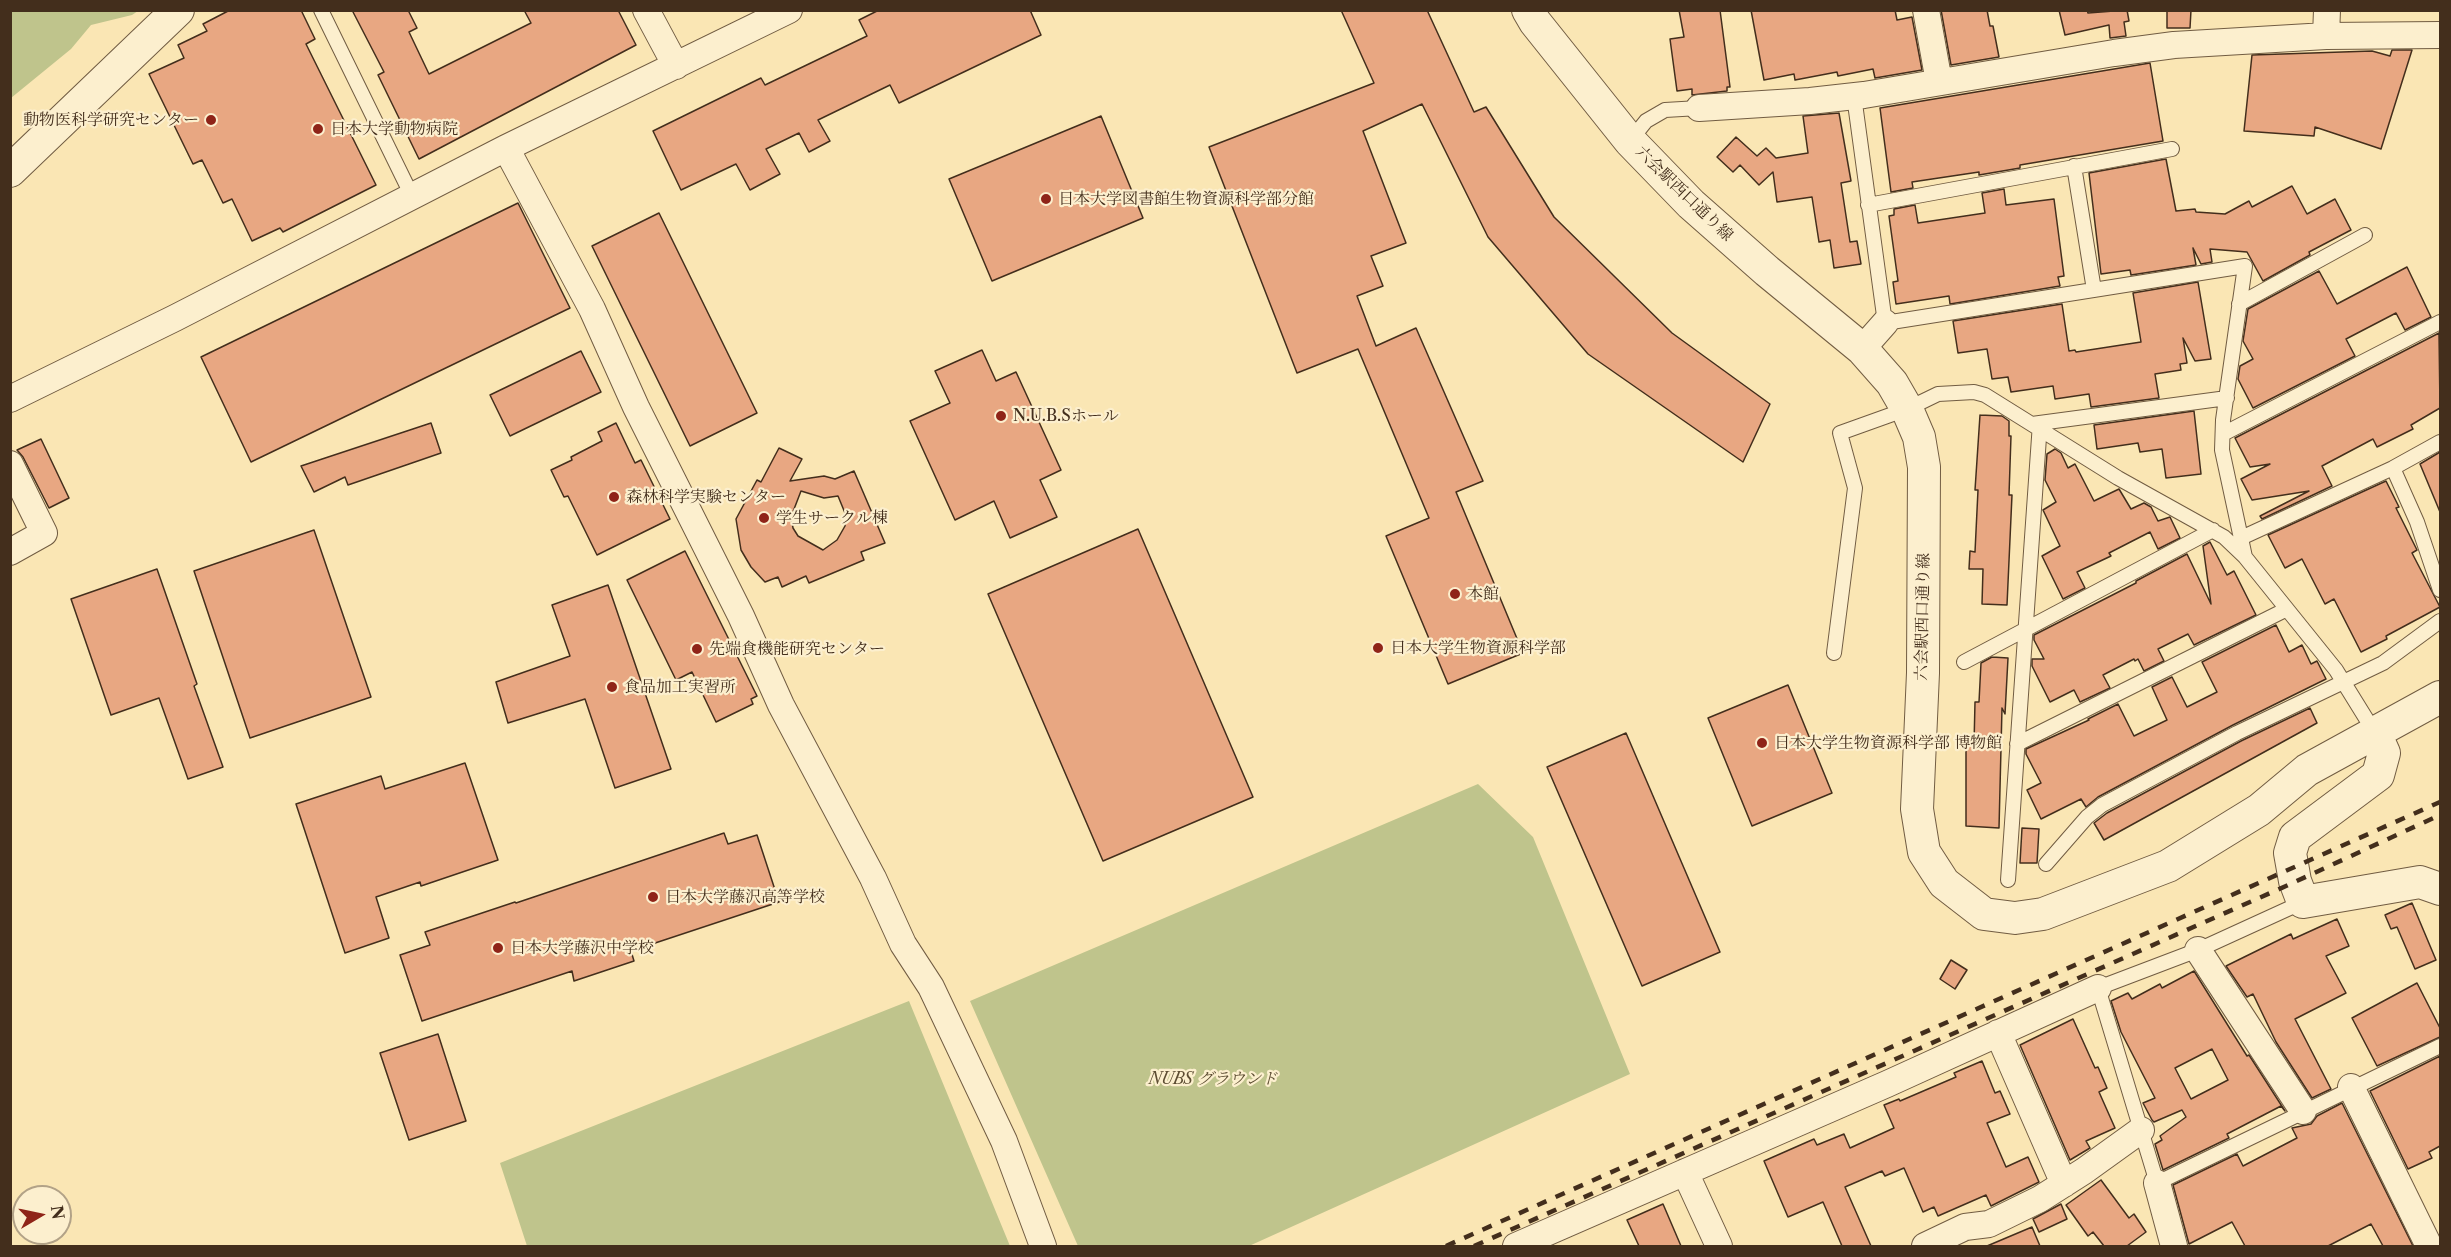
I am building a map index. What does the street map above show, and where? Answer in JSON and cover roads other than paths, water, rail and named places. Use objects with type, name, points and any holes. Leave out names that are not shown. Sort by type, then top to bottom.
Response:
[{"type":"street","points":[[10,171],[178,10]]},
{"type":"street","points":[[646,10],[676,66]]},
{"type":"street","points":[[10,399],[175,318],[506,148],[789,10]]},
{"type":"street","name":"六会駅西口通り線","points":[[1528,10],[1535,22],[1630,141],[1700,212],[1862,349],[1892,383],[1907,409],[1919,437],[1924,467],[1923,673],[1917,809],[1924,852],[1944,883],[1984,914],[2015,918],[2043,914],[2168,866],[2259,810],[2307,770],[2440,697]]},
{"type":"street","points":[[1926,10],[1939,82]]},
{"type":"street","points":[[2326,36],[2327,10]]},
{"type":"street","points":[[1699,108],[1854,96],[2174,45],[2326,36],[2440,35]]},
{"type":"street","points":[[506,148],[591,309],[636,407],[741,616],[781,705],[873,878],[903,944],[932,987],[1004,1141],[1043,1246]]},
{"type":"street","points":[[1862,349],[1885,323]]},
{"type":"street","points":[[10,464],[44,533],[10,552]]},
{"type":"street","points":[[2375,733],[2384,753],[2379,775],[2295,837],[2290,853],[2295,881],[2303,902],[2420,882],[2440,889]]},
{"type":"street","points":[[2198,950],[2303,1111]]},
{"type":"street","points":[[1516,1246],[2098,988]]},
{"type":"street","points":[[1998,1033],[2064,1184]]},
{"type":"street","points":[[2351,1088],[2429,1246]]},
{"type":"street","points":[[1925,1246],[1969,1237],[1989,1224],[2040,1199],[2141,1130]]},
{"type":"street","points":[[1685,1172],[1719,1246]]},
{"type":"street","points":[[2157,1183],[2174,1246]]},
{"type":"lane","points":[[321,10],[412,196]]},
{"type":"lane","points":[[1854,96],[1885,323],[2245,266],[2222,450],[2244,557]]},
{"type":"lane","points":[[1630,141],[1646,121],[1665,110],[1699,108]]},
{"type":"lane","points":[[1868,205],[2172,149]]},
{"type":"lane","points":[[2074,166],[2094,290]]},
{"type":"lane","points":[[2239,304],[2365,235]]},
{"type":"lane","points":[[2223,434],[2440,322]]},
{"type":"lane","points":[[1834,653],[1855,488],[1840,433],[1907,409],[1938,394],[1974,392],[1985,395],[2118,478],[2224,537],[2244,557],[2287,609],[2344,683],[2375,733]]},
{"type":"lane","points":[[2036,426],[2227,398]]},
{"type":"lane","points":[[2008,880],[2036,426]]},
{"type":"lane","points":[[2241,538],[2393,468],[2440,442]]},
{"type":"lane","points":[[2393,468],[2417,522],[2440,590]]},
{"type":"lane","points":[[1964,662],[2213,530]]},
{"type":"lane","points":[[2018,744],[2287,609]]},
{"type":"lane","points":[[2046,864],[2087,817],[2102,805],[2237,733],[2383,663],[2440,621]]},
{"type":"lane","points":[[2303,902],[2198,950],[2098,988],[2157,1183],[2440,1046]]},
{"type":"railway","points":[[1446,1246],[2440,802]]},
{"type":"railway","points":[[1474,1246],[2286,886],[2440,815]]},
{"type":"place","name":"動物医科学研究センター","points":[[211,120]]},
{"type":"place","name":"日本大学動物病院","points":[[318,129]]},
{"type":"place","name":"日本大学図書館生物資源科学部分館","points":[[1046,199]]},
{"type":"place","name":"N.U.B.Sホール","points":[[1001,416]]},
{"type":"place","name":"森林科学実験センター","points":[[614,497]]},
{"type":"place","name":"学生サークル棟","points":[[764,518]]},
{"type":"place","name":"本館","points":[[1455,594]]},
{"type":"place","name":"日本大学生物資源科学部","points":[[1378,648]]},
{"type":"place","name":"先端食機能研究センター","points":[[697,649]]},
{"type":"place","name":"食品加工実習所","points":[[612,687]]},
{"type":"place","name":"日本大学生物資源科学部 博物館","points":[[1762,743]]},
{"type":"place","name":"日本大学藤沢高等学校","points":[[653,897]]},
{"type":"place","name":"日本大学藤沢中学校","points":[[498,948]]},
{"type":"park label","name":"NUBS グラウンド","points":[[1213,1079]]}]
